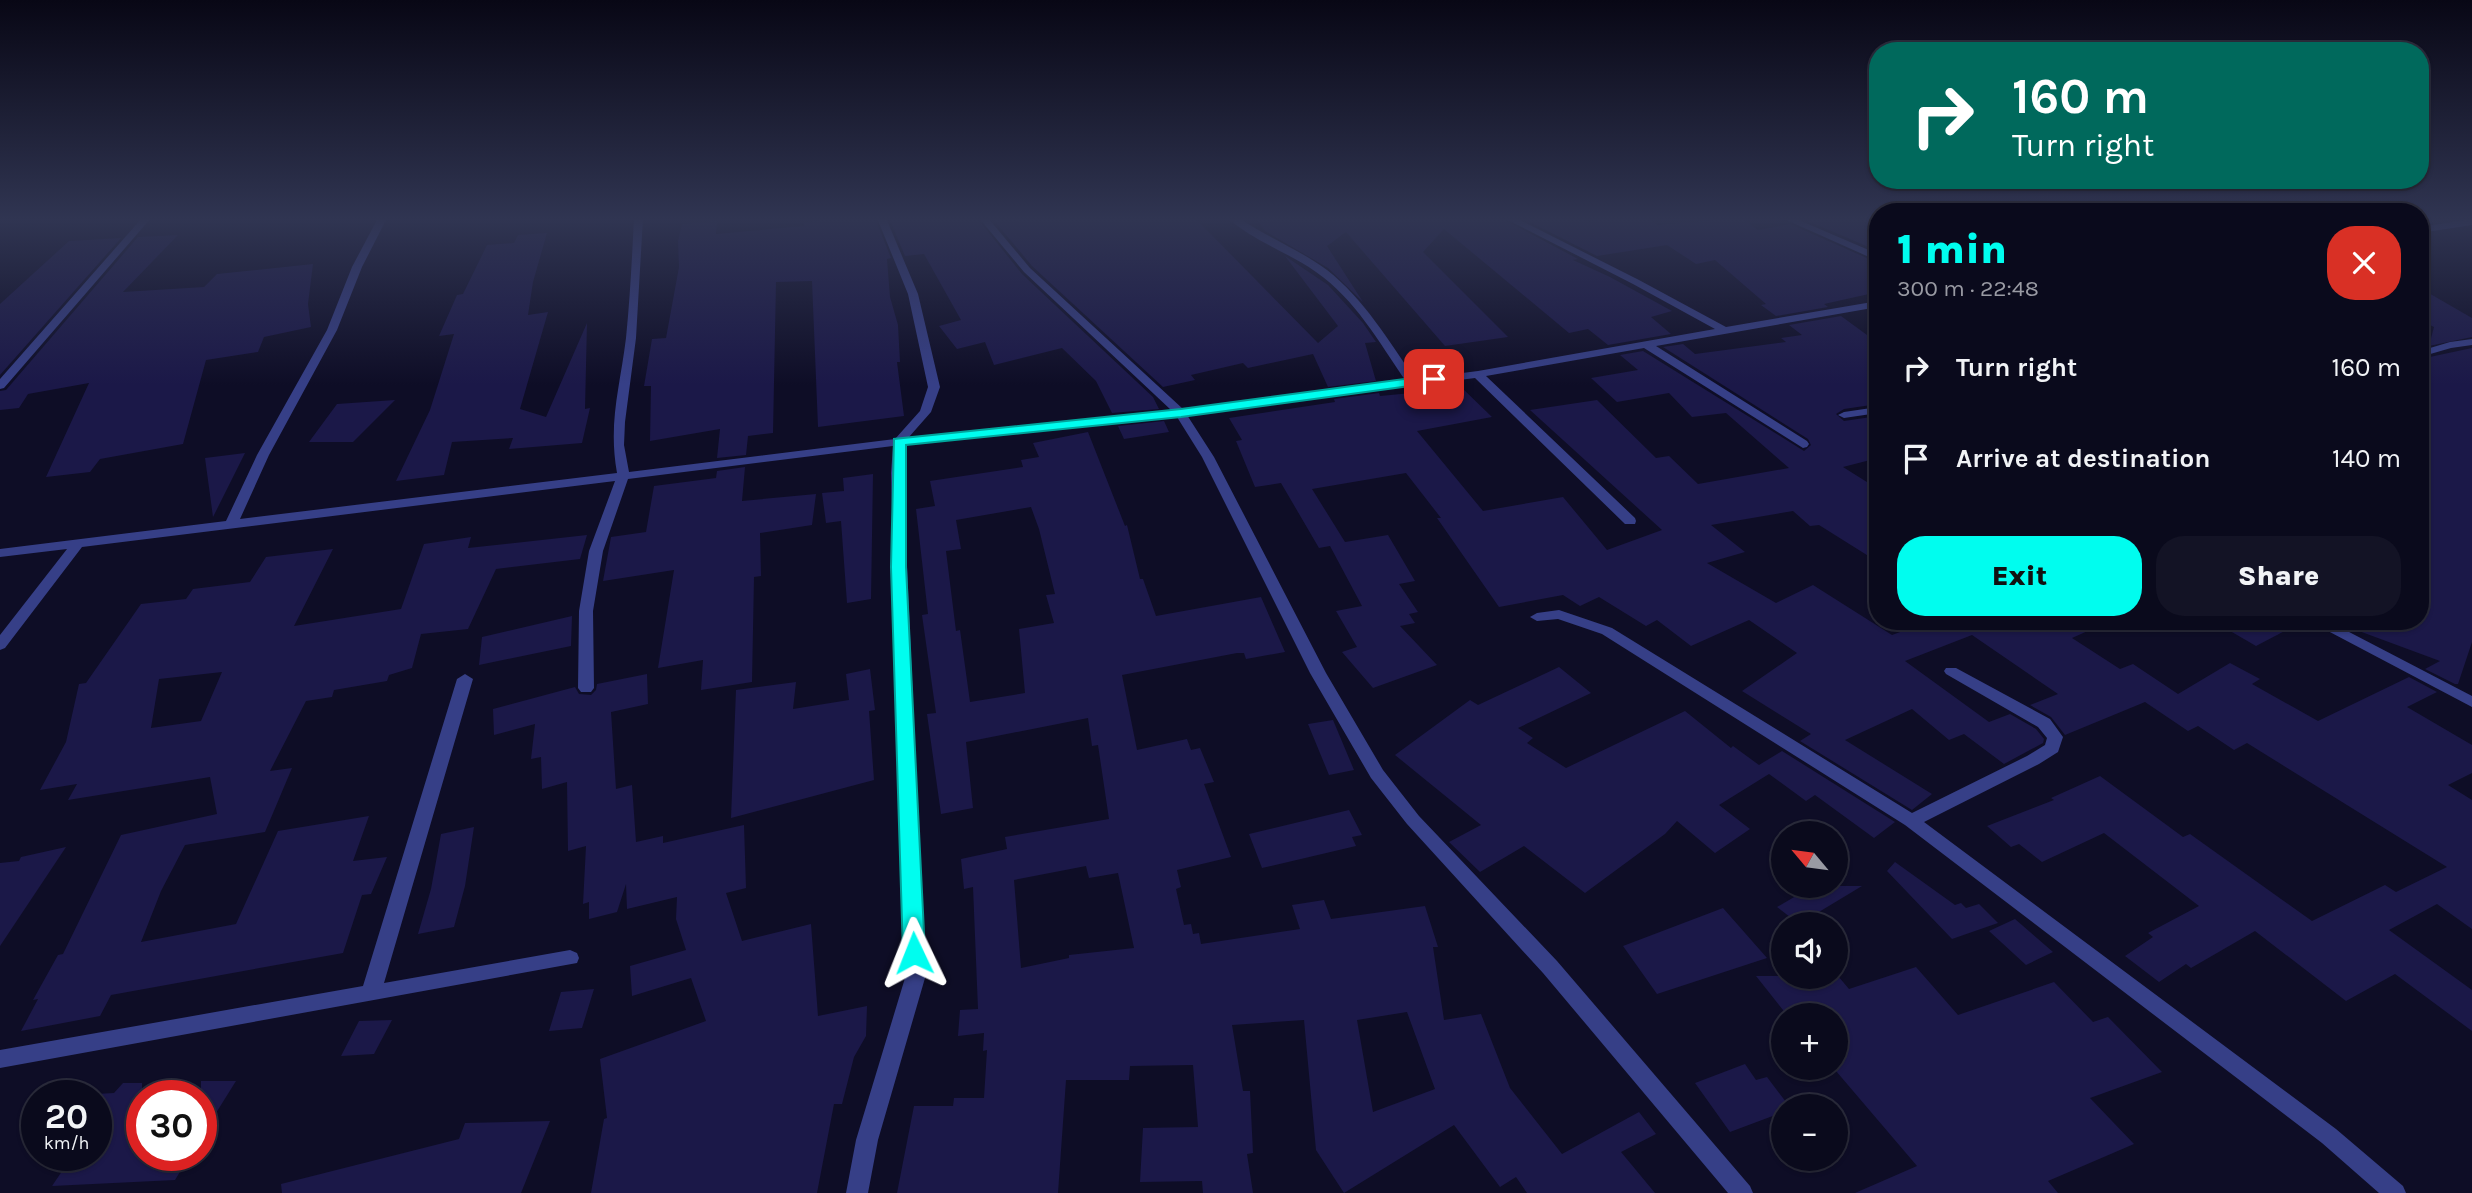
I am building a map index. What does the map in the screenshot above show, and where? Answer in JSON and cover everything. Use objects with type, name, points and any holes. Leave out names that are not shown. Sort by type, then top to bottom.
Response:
[{"type":"street","points":[[0,386],[98,274]]},
{"type":"street","points":[[231,525],[267,448],[332,330],[354,274]]},
{"type":"street","points":[[586,688],[586,611],[596,551],[623,475],[618,445],[619,422],[631,338],[635,274]]},
{"type":"street","points":[[856,1193],[867,1140],[915,978],[899,567],[899,442],[925,412],[934,387],[913,294],[904,274]]},
{"type":"street","points":[[1031,274],[1181,413],[1208,457],[1318,673],[1377,774],[1413,821],[1567,986],[1742,1193]]},
{"type":"street","points":[[1325,274],[1348,295],[1412,382]]},
{"type":"street","points":[[1619,274],[1725,331]]},
{"type":"street","points":[[0,553],[899,442],[1181,413],[1478,374],[1869,306]]},
{"type":"street","points":[[2429,351],[2472,342]]},
{"type":"street","points":[[1648,345],[1738,405],[1803,444]]},
{"type":"street","points":[[1478,374],[1630,521]]},
{"type":"street","points":[[1844,415],[1869,411]]},
{"type":"street","points":[[0,645],[77,545]]},
{"type":"street","points":[[1536,617],[1559,614],[1607,631],[1911,821],[2329,1136],[2395,1193]]},
{"type":"street","points":[[2333,630],[2472,702]]},
{"type":"street","points":[[1911,821],[2033,760],[2052,748],[2055,737],[2043,723],[1951,671]]},
{"type":"street","points":[[372,993],[465,679]]},
{"type":"street","points":[[0,1059],[570,958]]},
{"type":"building","points":[[33,274],[89,274],[0,375],[0,304]]},
{"type":"building","points":[[106,274],[141,274],[123,292],[204,287],[220,274],[312,274],[308,304],[311,327],[264,337],[258,352],[206,360],[183,444],[100,459],[90,472],[46,477],[89,383],[28,394],[19,408],[0,410],[0,391],[6,390]]},
{"type":"building","points":[[473,274],[535,274],[528,315],[548,312],[520,409],[546,417],[587,323],[585,409],[590,408],[582,443],[509,449],[513,438],[452,442],[444,475],[396,481],[430,410],[454,334],[439,336],[457,295],[463,294]]},
{"type":"building","points":[[678,274],[888,274],[890,297],[898,325],[900,362],[897,362],[904,416],[818,427],[812,281],[776,282],[773,433],[748,436],[746,455],[717,458],[720,429],[650,441],[651,386],[644,386],[652,339],[666,338]]},
{"type":"building","points":[[935,274],[1022,274],[1153,397],[1159,409],[1112,413],[1096,381],[1062,348],[994,365],[985,342],[957,349],[939,326],[961,320]]},
{"type":"building","points":[[1040,274],[1250,274],[1318,343],[1338,326],[1298,274],[1311,274],[1328,285],[1363,323],[1376,342],[1365,343],[1376,381],[1328,387],[1313,354],[1248,368],[1243,363],[1191,375],[1195,380],[1163,387]]},
{"type":"building","points":[[1334,274],[1345,274],[1363,302]]},
{"type":"building","points":[[1382,274],[1445,274],[1508,337],[1445,346]]},
{"type":"building","points":[[1498,274],[1603,274],[1672,311],[1651,317],[1671,334],[1608,345],[1588,329],[1569,333]]},
{"type":"building","points":[[1731,274],[1869,274],[1869,294],[1824,304],[1828,307],[1776,316],[1761,305],[1766,304]]},
{"type":"building","points":[[2429,293],[2472,318],[2472,337],[2429,346],[2434,327],[2429,324]]},
{"type":"building","points":[[1841,316],[1869,336],[1869,405],[1844,409],[1836,414],[1844,421],[1869,417],[1869,460],[1843,467],[1869,483],[1869,556],[1819,525],[1810,526],[1793,511],[1711,525],[1745,552],[1707,563],[1776,603],[1813,585],[1869,620],[1869,630],[1884,630],[1892,635],[1906,630],[2090,630],[2072,638],[2120,669],[2133,664],[2178,694],[2230,663],[2260,679],[2252,684],[2318,721],[2409,677],[2437,692],[2407,707],[2472,745],[2472,773],[2448,785],[2472,800],[2472,929],[2437,904],[2389,930],[2472,990],[2472,1031],[2395,974],[2346,1001],[2255,931],[2191,968],[2186,964],[2159,982],[2125,956],[2153,937],[2148,933],[2199,906],[2104,833],[2042,862],[2019,844],[2011,847],[1987,826],[2054,800],[2051,798],[2100,776],[2183,837],[2190,834],[2312,921],[2385,885],[2396,892],[2447,867],[2247,743],[2234,750],[2198,726],[2188,731],[2145,702],[2065,735],[2051,717],[2030,705],[2058,694],[1972,635],[1905,661],[1989,722],[2010,714],[2036,729],[2044,739],[2043,743],[2004,764],[1964,734],[1949,740],[1912,709],[1845,740],[1932,794],[1912,810],[1800,741],[1811,734],[1742,691],[1797,653],[1749,620],[1691,646],[1657,620],[1646,626],[1599,597],[1580,606],[1563,595],[1499,607],[1437,518],[1441,518],[1406,473],[1312,489],[1345,542],[1388,535],[1415,581],[1399,584],[1418,612],[1409,614],[1415,623],[1400,626],[1437,665],[1373,688],[1342,652],[1357,647],[1336,611],[1362,606],[1330,546],[1319,548],[1281,483],[1255,487],[1236,441],[1242,440],[1229,418],[1335,402],[1334,399],[1379,393],[1380,396],[1423,394],[1461,387],[1492,417],[1417,431],[1483,511],[1563,497],[1607,550],[1662,530],[1530,410],[1597,400],[1656,458],[1669,456],[1698,484],[1789,468],[1726,413],[1692,417],[1669,393],[1617,402],[1591,378],[1638,370],[1620,355],[1643,351],[1804,451],[1811,445],[1808,439],[1663,347],[1683,344],[1695,354],[1786,342],[1781,338],[1802,335],[1789,325]]},
{"type":"building","points":[[2472,348],[2472,642],[2458,684],[2425,669],[2440,661],[2356,630],[2429,630],[2429,357]]},
{"type":"building","points":[[395,400],[353,442],[309,442],[337,404]]},
{"type":"building","points":[[1164,421],[1169,432],[1124,439],[1118,426]]},
{"type":"building","points":[[1088,432],[1125,526],[1127,525],[1140,579],[1143,579],[1156,616],[1261,597],[1285,652],[1246,659],[1244,653],[1237,653],[1122,675],[1137,750],[1187,739],[1191,750],[1200,748],[1214,782],[1204,784],[1231,857],[1177,870],[1181,887],[1176,889],[1184,925],[1191,924],[1193,934],[1199,933],[1201,944],[1300,929],[1292,905],[1324,900],[1331,919],[1425,906],[1438,947],[1433,947],[1444,1020],[1481,1014],[1510,1088],[1562,1154],[1639,1112],[1656,1134],[1621,1152],[1655,1193],[1527,1193],[1516,1177],[1500,1187],[1454,1125],[1344,1193],[1316,1150],[1304,1020],[1232,1025],[1243,1091],[1250,1091],[1253,1153],[1247,1154],[1253,1193],[1203,1193],[1202,1181],[1140,1182],[1143,1128],[1198,1127],[1193,1065],[1130,1066],[1129,1080],[1066,1080],[1058,1193],[897,1193],[914,1106],[953,1106],[954,1098],[984,1098],[987,1050],[983,1051],[984,1033],[958,1036],[960,1010],[978,1009],[973,887],[964,889],[961,859],[1007,849],[1005,837],[1109,819],[1098,745],[1092,746],[1088,718],[966,742],[973,808],[941,814],[927,714],[936,713],[922,615],[928,614],[916,509],[935,506],[930,481],[1023,467],[1021,460],[1039,457],[1033,443]],"holes":[[[1031,507],[1055,594],[1046,595],[1054,623],[1019,629],[1025,693],[970,702],[960,630],[956,631],[946,551],[961,549],[956,520]],[[1086,866],[1089,878],[1118,873],[1134,948],[1069,955],[1069,958],[1021,968],[1014,880]],[[1407,1012],[1435,1089],[1373,1112],[1357,1020]]]},
{"type":"building","points":[[245,453],[213,517],[205,458]]},
{"type":"building","points":[[745,467],[742,501],[816,494],[812,525],[760,533],[761,576],[754,577],[752,682],[701,690],[703,660],[658,668],[674,570],[603,581],[611,537],[646,532],[654,486],[716,478],[717,471]]},
{"type":"building","points":[[873,474],[871,599],[847,603],[841,521],[826,523],[822,493],[844,491],[843,478]]},
{"type":"building","points":[[587,535],[580,559],[496,569],[468,629],[421,634],[412,668],[389,675],[387,681],[334,690],[332,697],[306,701],[270,771],[292,768],[265,832],[185,845],[161,891],[141,942],[236,924],[278,831],[369,816],[353,861],[387,857],[371,894],[362,895],[343,953],[111,995],[100,1016],[21,1031],[38,999],[33,1000],[58,955],[63,954],[121,835],[217,814],[210,777],[68,800],[77,784],[40,790],[66,742],[79,684],[86,683],[141,604],[186,599],[193,589],[250,582],[266,557],[333,549],[294,626],[401,609],[424,544],[471,537],[468,548]],"holes":[[[222,672],[201,721],[151,728],[159,679]]]},
{"type":"building","points":[[572,616],[571,646],[479,665],[482,637]]},
{"type":"building","points":[[2228,630],[2287,630],[2256,646]]},
{"type":"building","points":[[1559,667],[1591,693],[1518,728],[1533,738],[1527,743],[1566,768],[1685,711],[1731,748],[1733,746],[1759,765],[1782,751],[1895,822],[1874,838],[1815,795],[1806,801],[1769,774],[1719,805],[1750,829],[1715,853],[1677,821],[1665,834],[1585,893],[1524,846],[1480,872],[1449,842],[1481,825],[1395,755],[1470,700],[1478,705]]},
{"type":"building","points":[[870,669],[875,710],[869,711],[874,780],[731,818],[736,690],[796,682],[793,709],[849,700],[846,674]]},
{"type":"building","points":[[647,674],[648,704],[611,712],[616,789],[632,785],[636,842],[663,836],[663,843],[744,825],[746,888],[726,893],[742,941],[811,924],[818,1016],[867,1006],[866,1036],[854,1057],[842,1104],[834,1104],[817,1193],[591,1193],[604,1119],[607,1118],[600,1059],[706,1021],[691,978],[632,996],[630,966],[686,950],[676,919],[677,897],[627,909],[626,884],[617,912],[589,919],[589,902],[583,904],[586,846],[568,851],[567,782],[542,789],[541,757],[531,759],[535,724],[494,735],[493,709],[575,687],[579,694],[591,695],[597,684]]},
{"type":"building","points":[[1333,720],[1354,770],[1329,775],[1308,724]]},
{"type":"building","points":[[1349,810],[1362,835],[1352,837],[1356,846],[1262,868],[1249,834]]},
{"type":"building","points":[[474,827],[465,886],[454,927],[418,934],[431,889],[441,834]]},
{"type":"building","points":[[66,847],[0,946],[0,863],[19,861],[21,857]]},
{"type":"building","points":[[1895,862],[1955,905],[1961,903],[1966,908],[1979,904],[1998,923],[1952,939],[1887,871]]},
{"type":"building","points":[[1848,886],[1862,886],[1848,894]]},
{"type":"building","points":[[1792,898],[1842,898],[1819,912],[1783,912],[1777,907]]},
{"type":"building","points":[[1723,908],[1767,958],[1657,994],[1623,946]]},
{"type":"building","points":[[2015,919],[2053,952],[2026,965],[1989,931]]},
{"type":"building","points":[[1916,967],[1958,1015],[2054,982],[2093,1022],[2108,1017],[2162,1072],[2090,1098],[2134,1144],[2048,1181],[2058,1193],[1855,1193],[1917,1166],[1844,1080],[1848,1080],[1848,1003],[1777,1003],[1756,976],[1771,976],[1771,989],[1849,989]]},
{"type":"building","points":[[594,989],[582,1028],[549,1031],[561,992]]},
{"type":"building","points":[[392,1020],[374,1054],[341,1056],[359,1021]]},
{"type":"building","points":[[1745,1064],[1756,1080],[1767,1077],[1780,1094],[1771,1094],[1771,1117],[1730,1132],[1695,1083]]},
{"type":"building","points":[[217,1081],[236,1081],[217,1111]]},
{"type":"building","points":[[126,1083],[126,1171],[180,1171],[175,1180],[52,1186],[62,1171],[112,1171],[114,1093]]},
{"type":"building","points":[[550,1121],[521,1193],[282,1193],[281,1184],[459,1139],[465,1123]]},
{"type":"route","points":[[914,953],[899,567],[899,442],[1181,413],[1434,379]]}]
